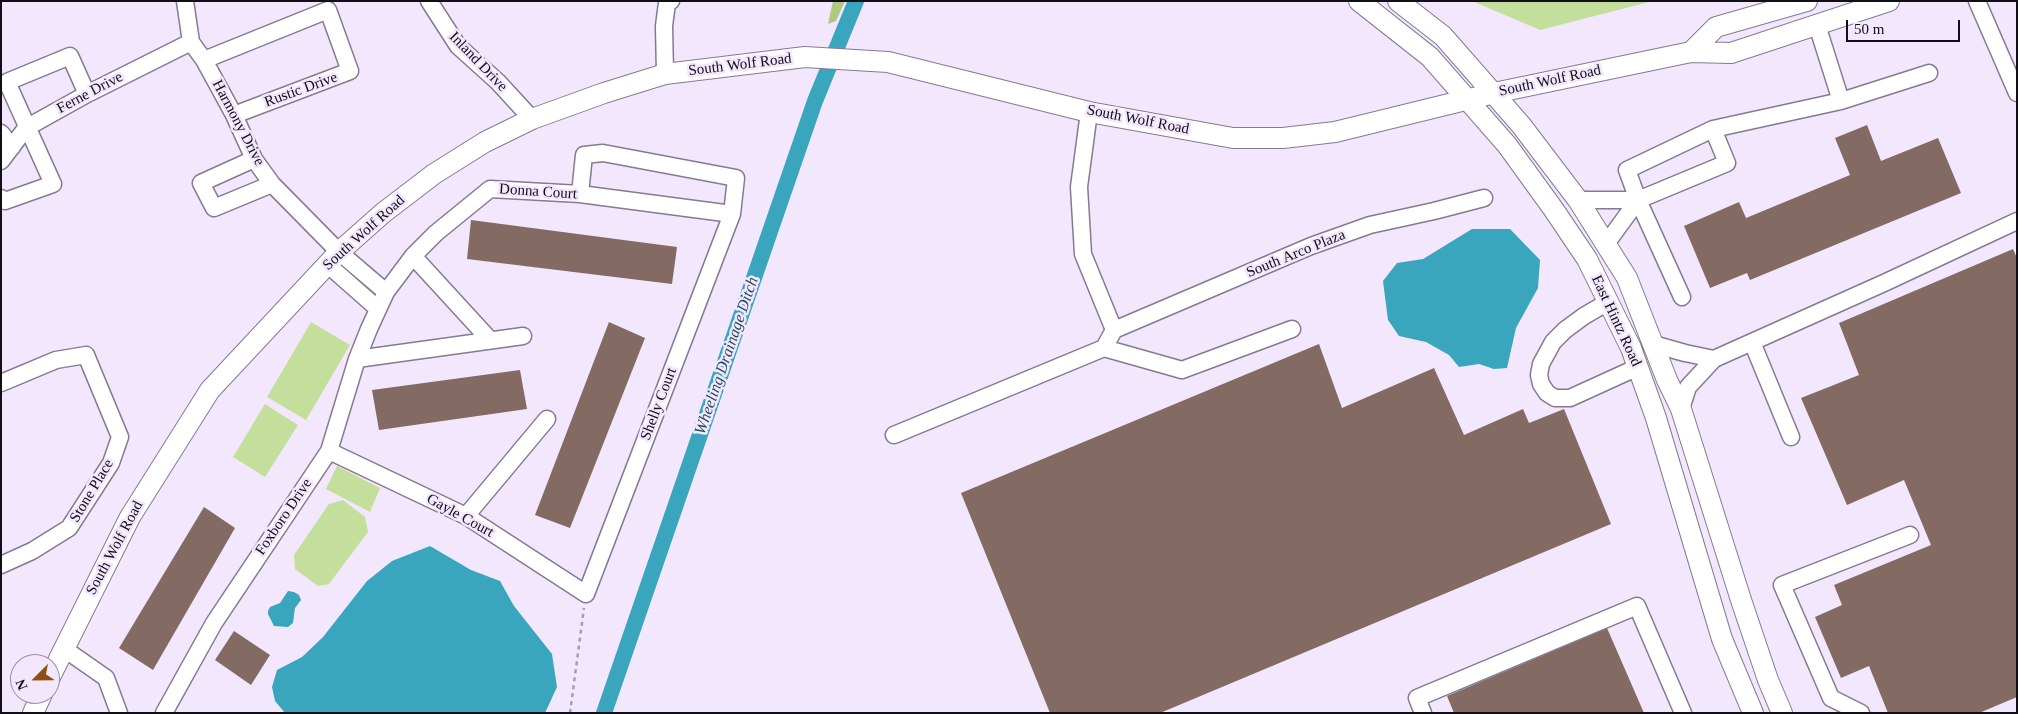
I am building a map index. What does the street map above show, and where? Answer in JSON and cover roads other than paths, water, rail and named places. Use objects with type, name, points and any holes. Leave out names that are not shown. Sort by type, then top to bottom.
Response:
[{"type":"main road","name":"East Hintz Road","points":[[1359,1],[1430,57],[1507,145],[1587,259],[1631,348],[1638,367],[1656,418],[1722,639],[1753,713]]},
{"type":"main road","name":"East Hintz Road","points":[[1398,1],[1443,36],[1494,92],[1578,200],[1627,278],[1681,409],[1741,600],[1768,680],[1782,713]]},
{"type":"main road","points":[[1691,52],[1716,27],[1807,1]]},
{"type":"main road","name":"South Wolf Road","points":[[60,655],[130,517],[210,390],[333,258],[383,213],[434,174],[485,142],[532,119],[604,92],[665,74],[805,58],[888,62],[1090,112],[1233,138],[1284,138],[1335,132],[1494,92],[1691,52],[1731,53],[1889,1]]},
{"type":"street","name":"Harmony Drive","points":[[186,1],[191,42],[204,60],[234,115],[254,158],[272,184],[333,258]]},
{"type":"street","name":"Inland Drive","points":[[429,1],[458,46],[498,82],[532,119]]},
{"type":"street","points":[[665,74],[664,26],[667,3],[671,1]]},
{"type":"street","points":[[1977,1],[2011,62],[2017,93]]},
{"type":"street","name":"Rustic Drive","points":[[204,60],[328,10],[350,71],[234,115]]},
{"type":"street","points":[[1817,25],[1841,101]]},
{"type":"street","name":"Ferne Drive","points":[[1,161],[26,128],[87,94],[191,42]]},
{"type":"street","points":[[1,198],[5,201],[53,184],[26,128],[7,82],[70,56],[87,94]]},
{"type":"street","points":[[1682,297],[1638,200],[1627,170],[1713,129],[1841,101],[1928,73]]},
{"type":"street","points":[[1090,112],[1078,187],[1084,254],[1114,330],[1104,348]]},
{"type":"street","points":[[1578,200],[1638,200],[1727,163],[1713,129]]},
{"type":"street","points":[[1,133],[12,147]]},
{"type":"street","name":"Shelly Court","points":[[580,194],[584,155],[602,153],[736,178],[732,214],[586,594]]},
{"type":"street","points":[[254,158],[200,183],[214,208],[272,184]]},
{"type":"street","name":"Donna Court","points":[[386,292],[413,256],[436,233],[490,189],[580,194],[732,214]]},
{"type":"street","name":"South Arco Plaza","points":[[1114,330],[1311,246],[1370,225],[1484,198]]},
{"type":"street","points":[[1606,244],[1638,200]]},
{"type":"street","points":[[1681,409],[1688,387],[1714,359],[2017,221]]},
{"type":"street","points":[[413,256],[490,340]]},
{"type":"street","points":[[333,258],[386,292]]},
{"type":"street","points":[[333,258],[378,308]]},
{"type":"street","name":"Foxboro Drive","points":[[164,713],[214,623],[328,451],[357,359],[386,292]]},
{"type":"street","points":[[1608,302],[1584,316],[1553,342],[1541,364],[1541,384],[1547,393],[1555,398],[1570,398],[1638,367]]},
{"type":"street","points":[[894,435],[1104,348],[1182,370],[1292,329]]},
{"type":"street","points":[[357,359],[523,336]]},
{"type":"street","points":[[1752,342],[1791,437]]},
{"type":"street","points":[[1653,344],[1714,359]]},
{"type":"street","name":"Stone Place","points":[[1,383],[56,360],[86,355],[120,437],[111,462],[70,528],[32,551],[1,565]]},
{"type":"street","points":[[466,516],[547,420]]},
{"type":"street","name":"Gayle Court","points":[[328,451],[466,516],[586,594]]},
{"type":"street","points":[[1861,713],[1831,698],[1782,585],[1910,535]]},
{"type":"street","points":[[1423,713],[1417,698],[1637,606],[1683,713]]},
{"type":"street","points":[[63,648],[106,678],[119,713]]},
{"type":"water","points":[[1472,229],[1510,229],[1540,260],[1538,288],[1516,328],[1507,368],[1494,369],[1479,364],[1459,367],[1449,355],[1426,342],[1399,336],[1388,320],[1383,281],[1397,263],[1423,259]]},
{"type":"water","points":[[430,546],[471,570],[500,581],[514,606],[552,654],[557,687],[545,713],[285,713],[275,701],[272,687],[277,670],[302,657],[323,637],[367,581],[392,561]]},
{"type":"water","points":[[288,591],[299,595],[301,600],[295,608],[293,623],[288,627],[274,626],[268,611],[270,607],[280,603]]},
{"type":"waterway","name":"Wheeling Drainage Ditch","points":[[604,713],[815,101],[856,1]]}]
